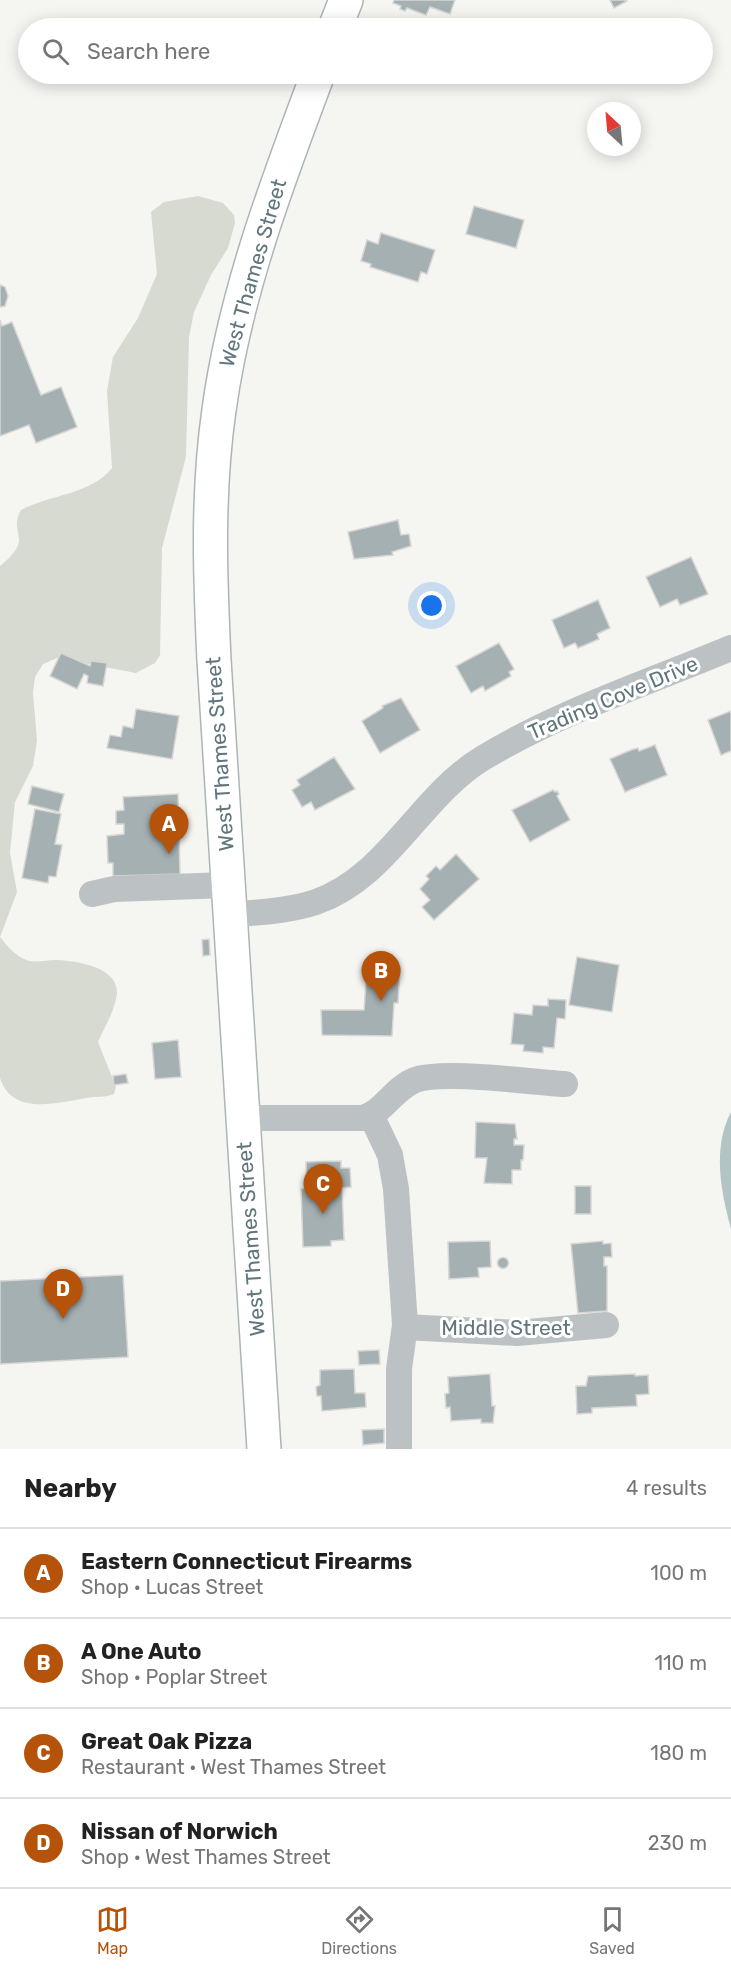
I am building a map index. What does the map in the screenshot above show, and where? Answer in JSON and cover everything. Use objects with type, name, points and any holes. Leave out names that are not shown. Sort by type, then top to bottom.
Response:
[{"type":"main road","points":[[339,18],[346,0]]},
{"type":"main road","name":"West Thames Street","points":[[264,1449],[210,584],[214,452],[226,364],[243,295],[279,176],[314,84]]},
{"type":"street","name":"Trading Cove Drive","points":[[92,894],[114,889],[229,900],[306,904],[346,888],[386,853],[452,781],[483,758],[590,703],[731,648]]},
{"type":"street","points":[[243,1118],[355,1120],[371,1115],[405,1085],[429,1077],[564,1084]]},
{"type":"street","points":[[371,1115],[387,1146],[395,1174],[405,1327],[399,1369],[399,1449]]},
{"type":"street","name":"Middle Street","points":[[405,1327],[517,1333],[606,1326]]},
{"type":"shaded area","points":[[198,196],[223,203],[234,215],[235,223],[228,248],[211,275],[194,312],[189,337],[186,457],[162,548],[160,655],[155,663],[136,673],[57,658],[43,664],[35,677],[33,693],[37,741],[33,766],[15,802],[10,853],[17,892],[0,937],[0,566],[11,556],[19,542],[17,525],[21,510],[82,489],[103,477],[112,468],[107,391],[113,357],[138,318],[157,274],[151,212],[164,202]]},
{"type":"shaded area","points":[[0,937],[20,957],[36,962],[56,960],[76,962],[98,968],[113,980],[117,988],[116,999],[111,1016],[98,1042],[116,1087],[114,1094],[37,1104],[14,1098],[6,1090],[0,1078]]},
{"type":"shaded area","points":[[731,1112],[731,1229],[724,1200],[720,1155],[725,1126]]},
{"type":"building","points":[[394,0],[455,0],[450,14],[430,7],[426,15],[407,8],[405,11],[400,9],[401,6],[393,3]]},
{"type":"building","points":[[610,0],[626,0],[627,1],[614,8]]},
{"type":"building","points":[[474,206],[524,220],[516,248],[466,234]]},
{"type":"building","points":[[381,233],[435,250],[427,274],[421,272],[418,282],[370,267],[371,264],[361,261],[367,240],[378,244]]},
{"type":"building","points":[[0,285],[5,287],[8,296],[5,306],[0,307]]},
{"type":"building","points":[[0,320],[2,326],[12,322],[41,395],[61,387],[77,427],[36,443],[29,425],[0,436]]},
{"type":"building","points":[[398,520],[401,535],[409,534],[411,546],[392,552],[393,555],[354,559],[348,532]]},
{"type":"building","points":[[691,557],[708,594],[680,605],[677,599],[660,607],[646,577]]},
{"type":"building","points":[[598,600],[610,628],[597,634],[599,639],[578,648],[575,643],[564,648],[552,620]]},
{"type":"building","points":[[499,643],[514,669],[509,672],[511,676],[485,691],[483,686],[471,693],[456,666]]},
{"type":"building","points":[[61,653],[90,666],[91,661],[107,663],[103,686],[87,683],[88,676],[84,674],[77,689],[50,676]]},
{"type":"building","points":[[401,698],[420,730],[380,753],[362,721],[383,708],[382,706]]},
{"type":"building","points":[[136,709],[179,716],[172,759],[107,748],[110,735],[121,737],[123,726],[133,728]]},
{"type":"building","points":[[731,711],[731,751],[721,755],[708,720]]},
{"type":"building","points":[[655,745],[667,775],[625,792],[610,759],[631,750],[638,748],[639,751]]},
{"type":"building","points":[[334,757],[355,789],[315,810],[311,802],[302,807],[292,790],[300,785],[297,780]]},
{"type":"building","points":[[32,786],[64,794],[59,812],[28,804]]},
{"type":"building","points":[[553,790],[559,794],[557,796],[570,820],[530,842],[512,810]]},
{"type":"building","points":[[178,794],[180,874],[113,876],[113,863],[108,863],[107,836],[124,834],[124,824],[116,824],[116,811],[124,810],[123,797]]},
{"type":"building","points":[[35,809],[61,814],[55,844],[62,845],[56,877],[49,876],[48,883],[22,878]]},
{"type":"building","points":[[456,854],[479,879],[434,920],[422,907],[430,900],[420,889],[429,879],[426,876],[436,866],[440,870]]},
{"type":"building","points":[[209,939],[210,955],[203,956],[202,940]]},
{"type":"building","points":[[577,957],[619,965],[612,1012],[569,1005]]},
{"type":"building","points":[[367,967],[400,968],[398,1003],[394,1003],[392,1036],[322,1035],[321,1010],[364,1010]]},
{"type":"building","points":[[548,999],[566,1000],[565,1019],[557,1018],[554,1048],[543,1047],[543,1053],[523,1051],[524,1045],[511,1044],[514,1013],[532,1015],[533,1005],[548,1006]]},
{"type":"building","points":[[178,1040],[181,1077],[155,1079],[152,1043]]},
{"type":"building","points":[[126,1074],[128,1083],[114,1085],[113,1076]]},
{"type":"building","points":[[476,1122],[515,1124],[517,1139],[514,1139],[514,1145],[524,1145],[521,1170],[512,1170],[512,1184],[484,1183],[487,1158],[475,1158]]},
{"type":"building","points":[[341,1161],[341,1168],[350,1168],[351,1187],[342,1188],[344,1240],[331,1241],[331,1246],[303,1247],[301,1189],[307,1188],[306,1162]]},
{"type":"building","points":[[575,1186],[591,1186],[591,1214],[575,1214]]},
{"type":"building","points":[[490,1241],[491,1267],[478,1268],[479,1277],[449,1279],[448,1242]]},
{"type":"building","points":[[603,1241],[603,1244],[611,1243],[612,1257],[604,1257],[604,1266],[607,1266],[607,1311],[578,1313],[571,1244]]},
{"type":"building","points":[[503,1257],[509,1263],[503,1269],[497,1263]]},
{"type":"building","points":[[123,1275],[128,1357],[0,1364],[0,1281]]},
{"type":"building","points":[[379,1350],[380,1364],[359,1365],[358,1351]]},
{"type":"building","points":[[354,1369],[355,1393],[365,1393],[366,1407],[322,1411],[321,1396],[317,1396],[316,1387],[320,1385],[320,1370]]},
{"type":"building","points":[[490,1374],[492,1406],[495,1406],[493,1423],[481,1423],[481,1419],[451,1421],[450,1407],[446,1408],[445,1394],[449,1393],[448,1377]]},
{"type":"building","points":[[635,1374],[635,1376],[648,1375],[649,1394],[636,1395],[637,1406],[592,1408],[592,1413],[577,1414],[576,1386],[586,1386],[588,1376]]},
{"type":"building","points":[[384,1429],[384,1443],[363,1445],[362,1430]]},
{"type":"place","name":"Eastern Connecticut Firearms","points":[[169,854]]},
{"type":"place","name":"A One Auto","points":[[381,1001]]},
{"type":"place","name":"Great Oak Pizza","points":[[323,1214]]},
{"type":"place","name":"Nissan of Norwich","points":[[63,1319]]}]
